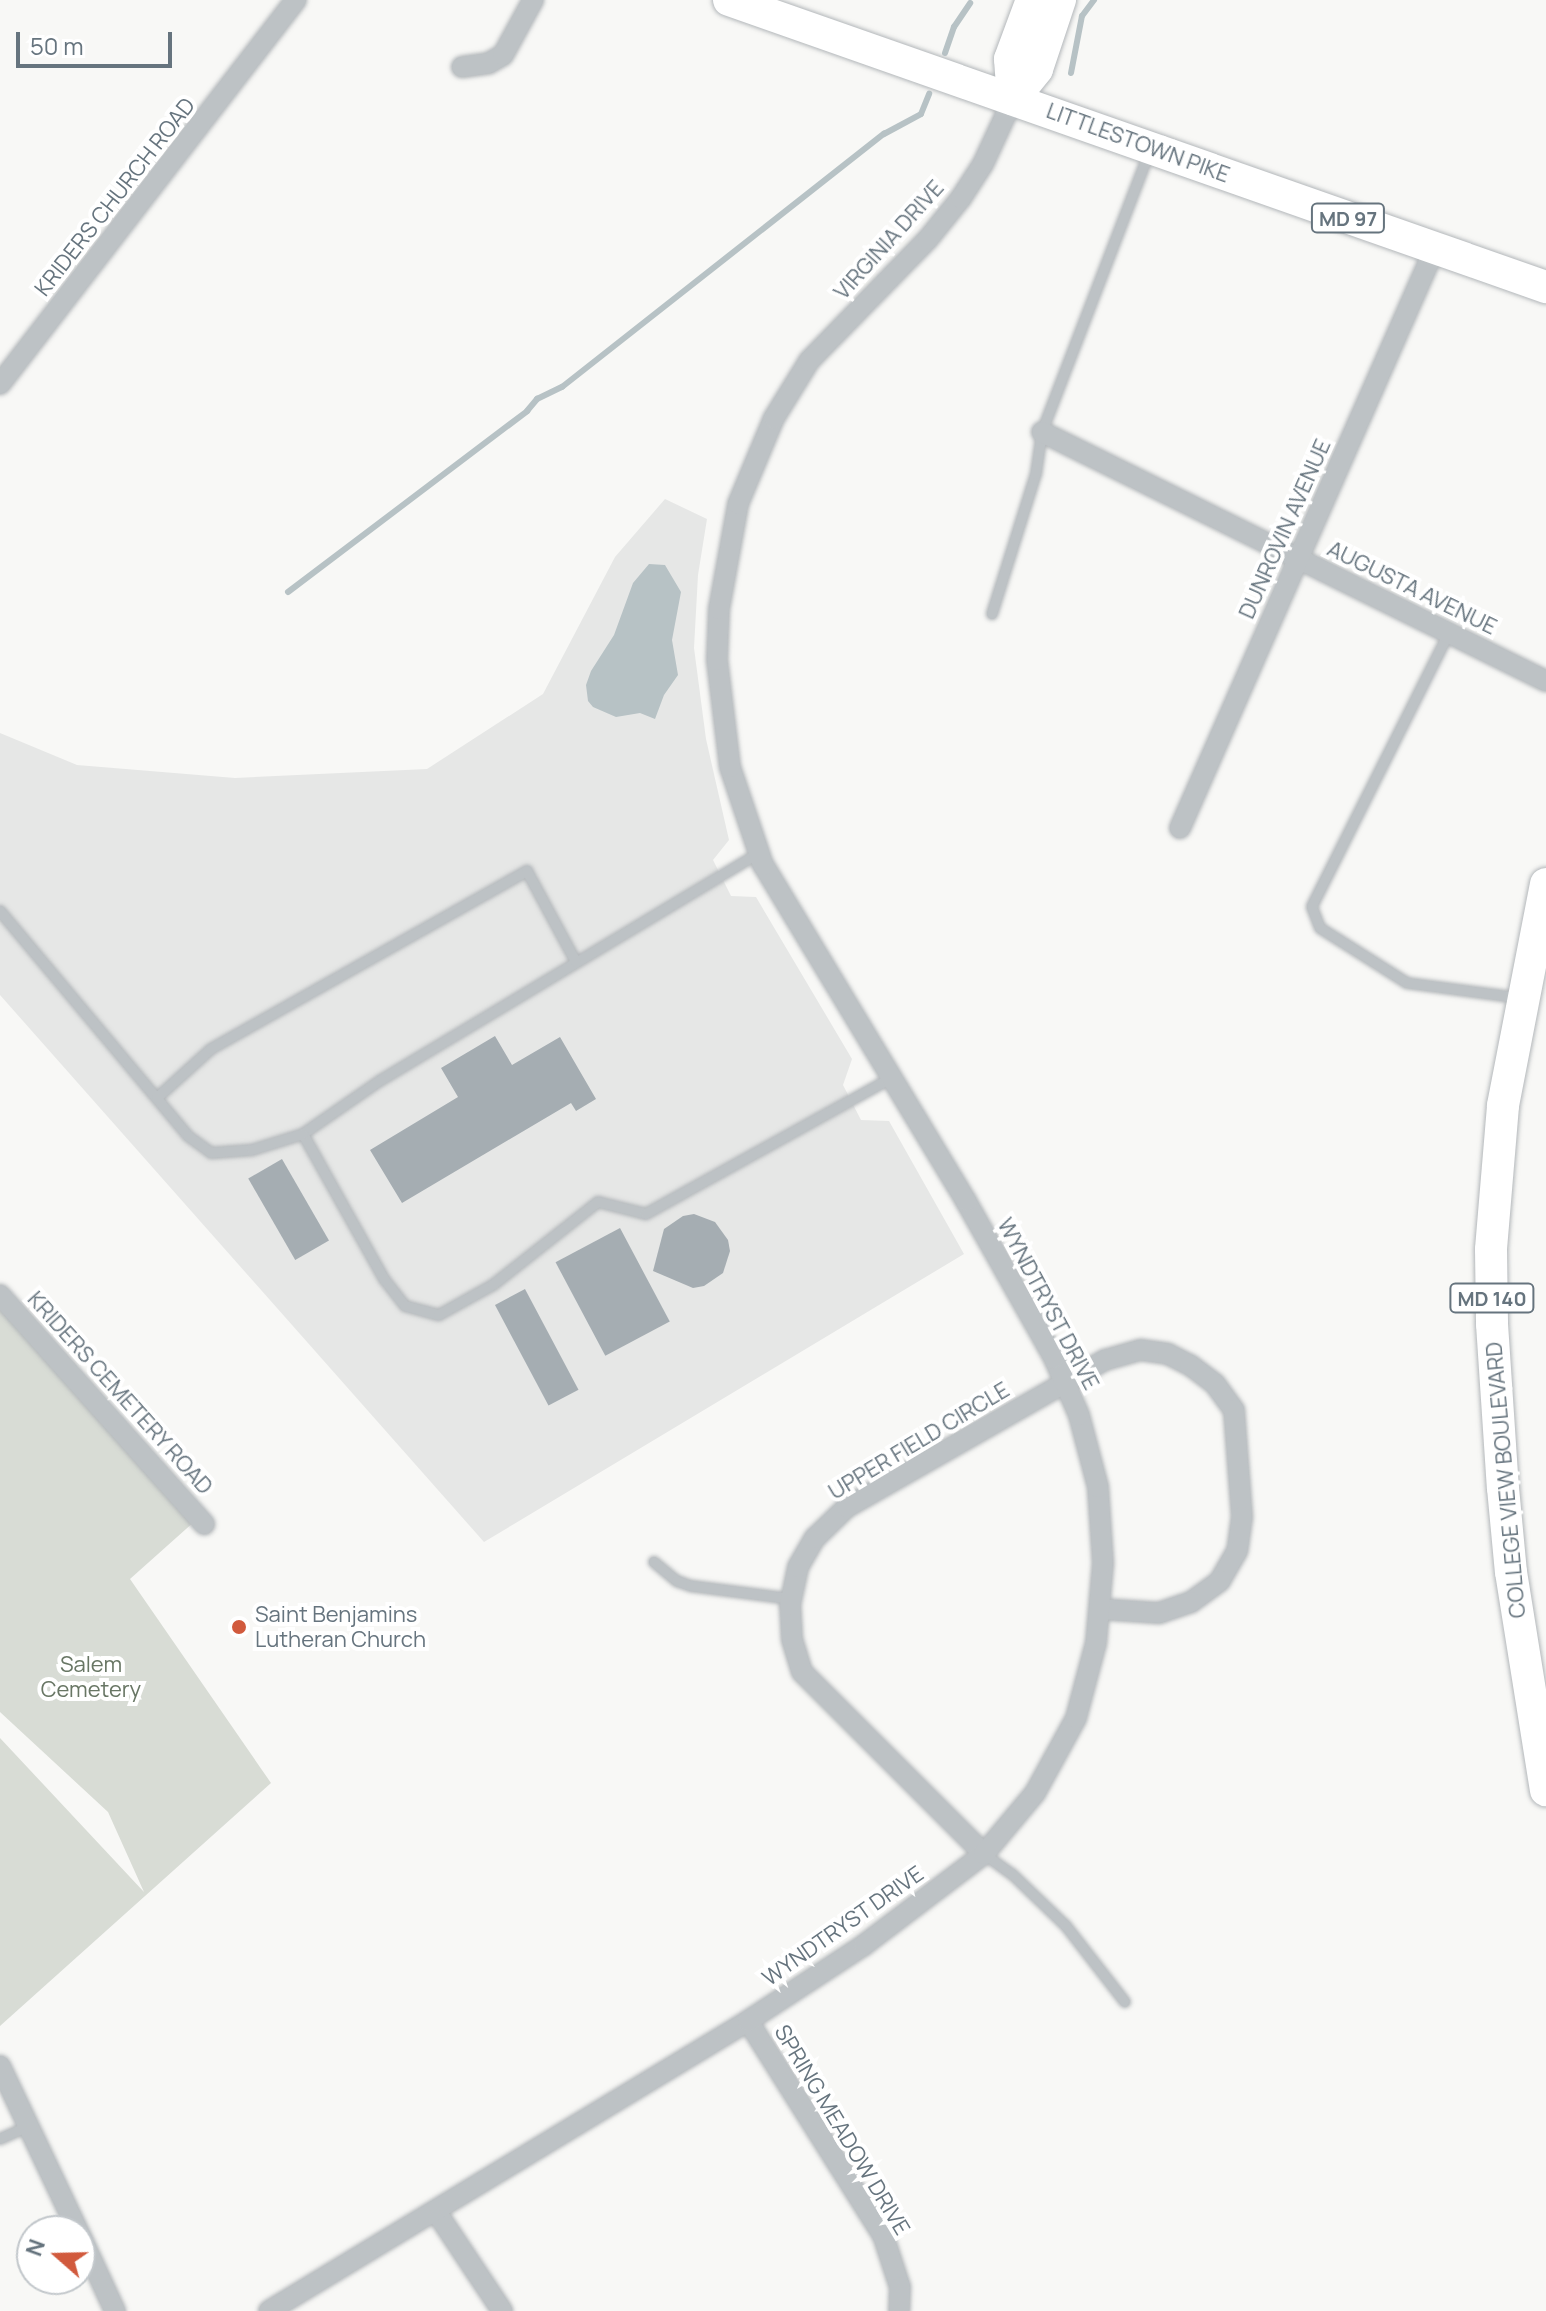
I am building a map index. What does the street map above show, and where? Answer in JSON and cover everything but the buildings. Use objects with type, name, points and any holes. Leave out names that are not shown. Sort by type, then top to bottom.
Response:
[{"type":"highway","name":"LITTLESTOWN PIKE","points":[[729,0],[1546,287]]},
{"type":"highway","points":[[1013,99],[1010,59],[1032,0]]},
{"type":"highway","points":[[1013,99],[1037,69],[1060,0]]},
{"type":"highway","name":"COLLEGE VIEW BOULEVARD","points":[[1546,884],[1521,999],[1496,1174],[1492,1324],[1511,1572],[1546,1790]]},
{"type":"street","name":"KRIDERS CHURCH ROAD","points":[[0,384],[296,0]]},
{"type":"street","points":[[462,67],[489,63],[503,55],[533,0]]},
{"type":"street","name":"VIRGINIA DRIVE","points":[[809,361],[928,239],[961,198],[983,164],[1013,99]]},
{"type":"street","name":"DUNROVIN AVENUE","points":[[1180,828],[1435,248]]},
{"type":"street","name":"WYNDTRYST DRIVE","points":[[269,2311],[437,2213],[748,2021],[864,1945],[984,1854],[1035,1793],[1076,1718],[1096,1643],[1103,1563],[1098,1487],[1079,1415],[1065,1382],[966,1201],[890,1079],[759,853],[730,767],[717,660],[719,609],[738,504],[774,418],[809,361]]},
{"type":"street","name":"AUGUSTA AVENUE","points":[[1042,432],[1546,681]]},
{"type":"street","name":"KRIDERS CEMETERY ROAD","points":[[0,1295],[204,1524]]},
{"type":"street","name":"UPPER FIELD CIRCLE","points":[[984,1854],[802,1672],[792,1639],[791,1599],[798,1567],[815,1538],[847,1507],[1105,1360],[1141,1350],[1168,1354],[1190,1365],[1215,1384],[1234,1410],[1242,1517],[1237,1551],[1220,1581],[1191,1602],[1159,1613],[1099,1609]]},
{"type":"street","name":"SPRING MEADOW DRIVE","points":[[748,2021],[883,2235],[900,2287],[899,2311]]},
{"type":"street","points":[[0,2066],[71,2215]]},
{"type":"street","points":[[437,2213],[502,2311]]},
{"type":"street","points":[[96,2270],[115,2311]]},
{"type":"lane","points":[[992,614],[1036,474],[1042,432],[1151,148]]},
{"type":"lane","points":[[1449,633],[1312,907],[1320,928],[1407,983],[1521,999]]},
{"type":"lane","points":[[0,911],[188,1136],[211,1153],[252,1150],[303,1134],[381,1080],[759,853]]},
{"type":"lane","points":[[157,1098],[211,1049],[527,871],[576,962]]},
{"type":"lane","points":[[303,1134],[384,1279],[405,1306],[439,1315],[493,1285],[598,1202],[646,1214],[890,1079]]},
{"type":"lane","points":[[654,1562],[677,1581],[691,1586],[791,1599]]},
{"type":"lane","points":[[984,1854],[1012,1874],[1066,1926],[1125,2002]]},
{"type":"lane","points":[[0,2139],[29,2126]]},
{"type":"shaded area","points":[[665,499],[707,519],[698,575],[694,648],[706,739],[729,840],[713,860],[731,896],[756,897],[852,1059],[843,1085],[861,1120],[889,1121],[964,1254],[484,1542],[0,995],[0,733],[77,765],[235,778],[427,769],[543,694],[615,557]]},
{"type":"shaded area","points":[[649,564],[665,565],[681,592],[672,640],[678,675],[664,695],[655,719],[640,713],[616,717],[593,707],[588,701],[586,685],[591,671],[614,635],[633,583]]},
{"type":"green space","name":"Salem Cemetery","points":[[0,1304],[195,1521],[130,1579],[271,1783],[0,2026],[0,1738],[144,1892],[108,1812],[0,1712]]},
{"type":"waterway","points":[[1071,73],[1082,16],[1094,0]]},
{"type":"waterway","points":[[945,53],[954,27],[970,3]]},
{"type":"waterway","points":[[288,592],[527,411],[537,399],[562,387],[884,134],[921,114],[929,94]]},
{"type":"place","name":"Saint Benjamins Lutheran Church","points":[[239,1627]]}]
